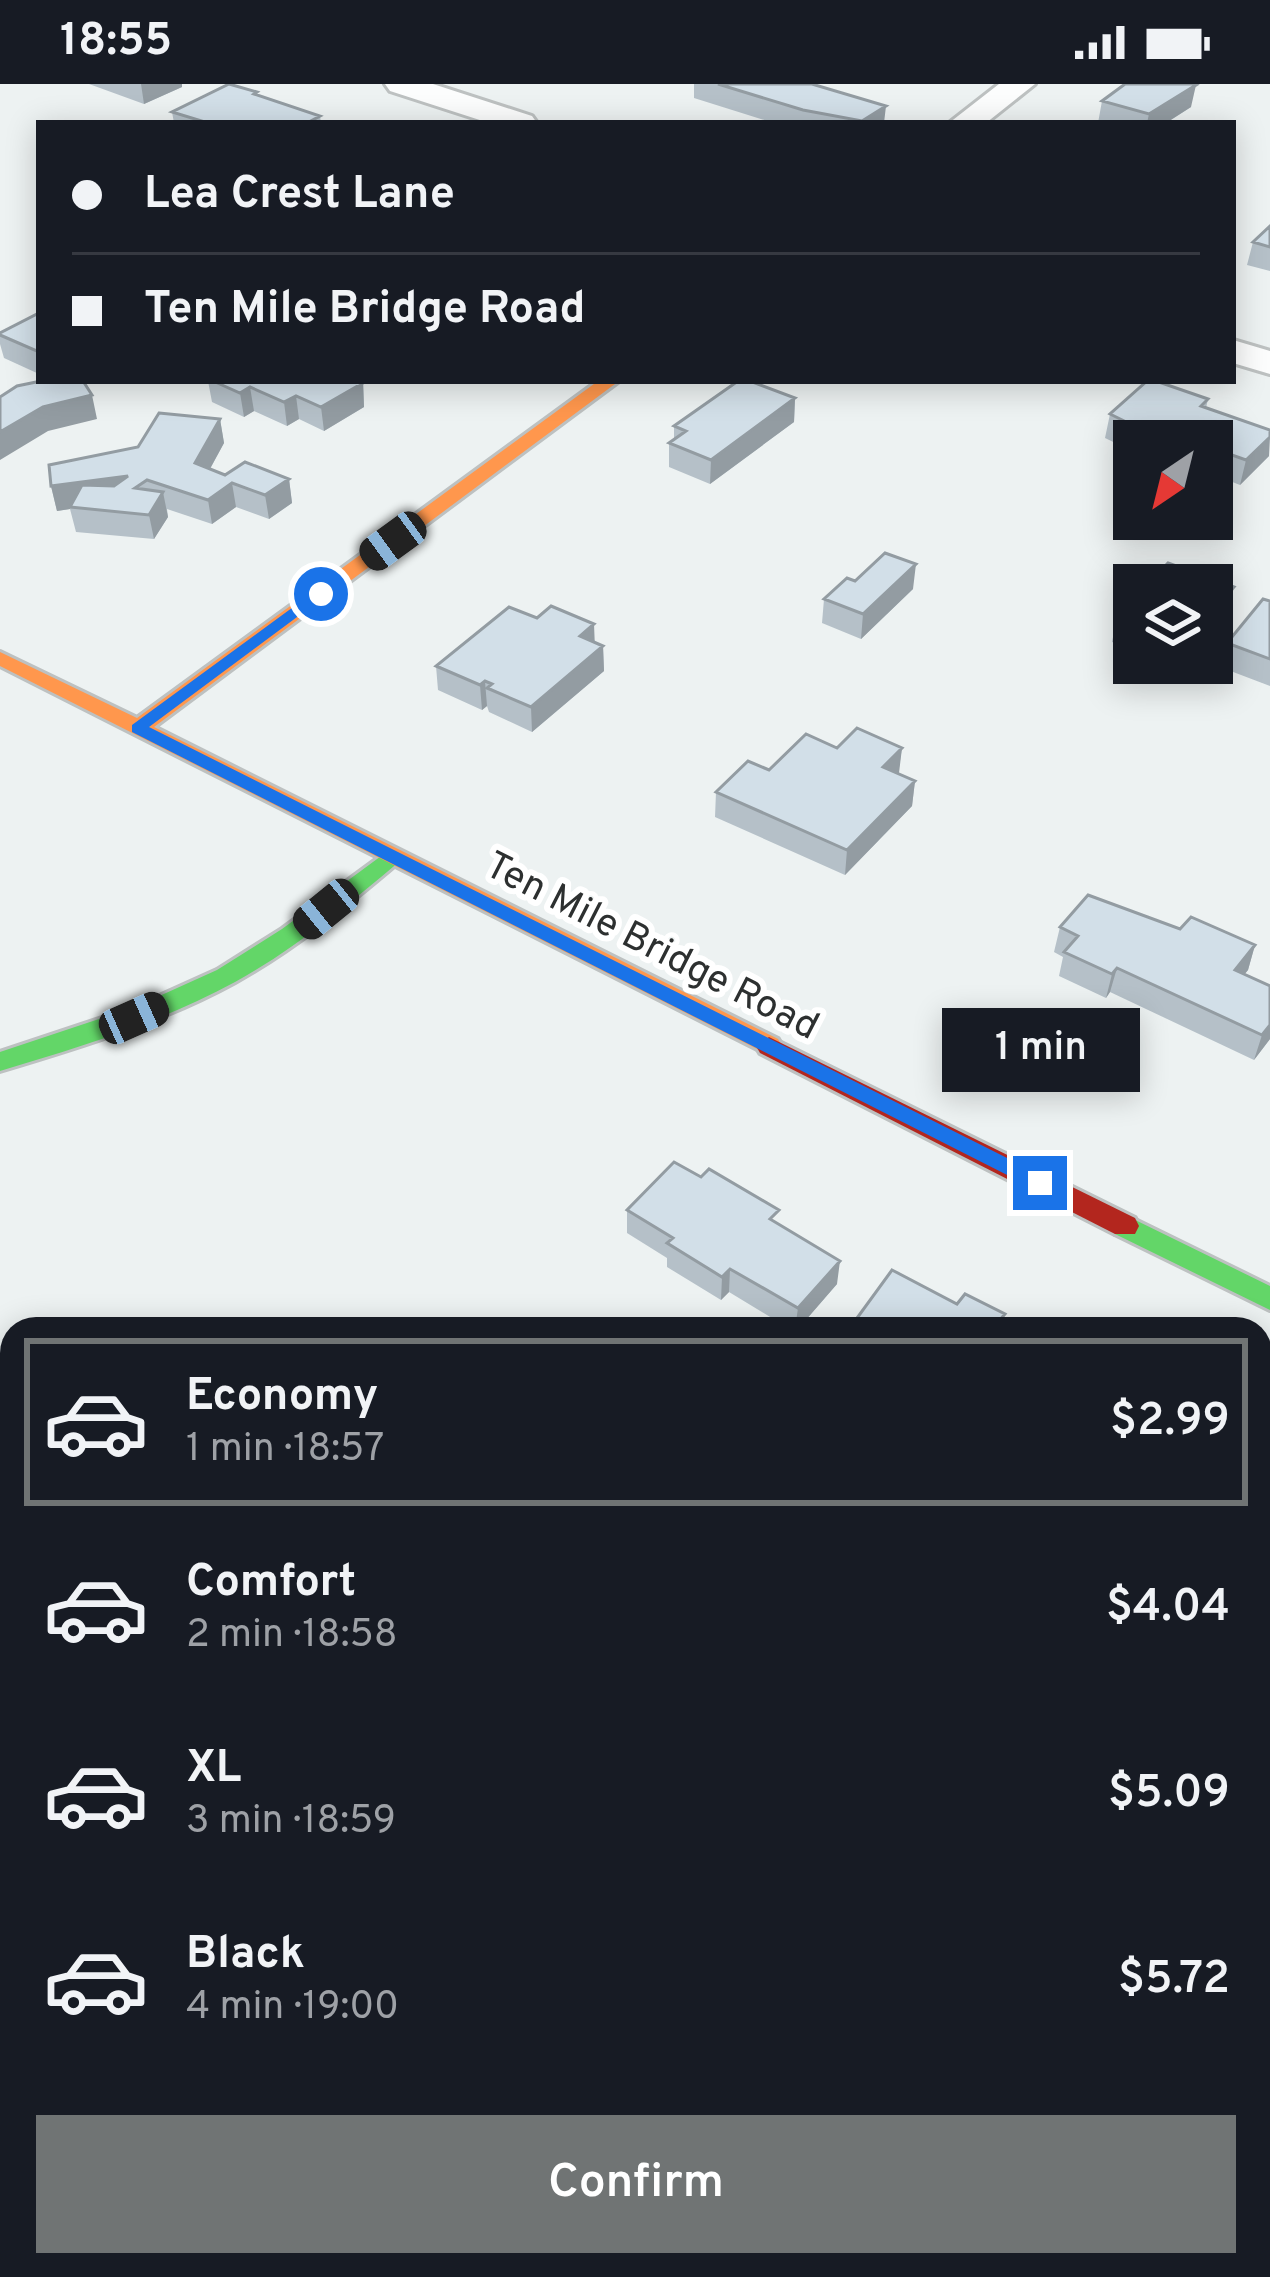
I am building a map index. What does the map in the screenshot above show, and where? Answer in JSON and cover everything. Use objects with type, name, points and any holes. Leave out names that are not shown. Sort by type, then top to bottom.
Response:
[{"type":"street","points":[[401,84],[512,120]]},
{"type":"street","points":[[969,120],[1019,84]]},
{"type":"street","points":[[1236,352],[1270,363]]},
{"type":"street","points":[[138,728],[606,384]]},
{"type":"street","name":"Ten Mile Bridge Road","points":[[0,658],[1270,1299]]},
{"type":"street","points":[[0,1062],[134,1018],[224,977],[294,935],[392,856]]},
{"type":"building","points":[[229,84],[320,116],[313,120],[198,120],[172,112]]},
{"type":"building","points":[[718,84],[812,84],[886,106],[864,120],[803,110]]},
{"type":"building","points":[[1125,84],[1196,85],[1149,114],[1102,101]]},
{"type":"building","points":[[1270,226],[1270,247],[1253,242]]},
{"type":"building","points":[[36,315],[36,351],[0,333]]},
{"type":"building","points":[[85,384],[92,395],[43,407],[0,432],[0,397],[17,386]]},
{"type":"building","points":[[220,384],[361,384],[321,407],[296,396],[284,402],[250,387],[240,393]]},
{"type":"building","points":[[734,384],[758,384],[795,398],[711,460],[669,443],[686,431],[674,426]]},
{"type":"building","points":[[1144,384],[1165,384],[1208,399],[1201,406],[1270,430],[1270,437],[1246,460],[1233,455],[1233,420],[1122,420],[1110,414]]},
{"type":"building","points":[[159,413],[220,419],[195,463],[225,475],[245,462],[289,479],[265,495],[232,483],[208,500],[147,480],[135,488],[163,492],[149,515],[70,507],[82,485],[114,486],[128,476],[51,486],[49,465],[138,447]]},
{"type":"building","points":[[885,553],[916,564],[863,614],[824,599],[847,578],[855,581]]},
{"type":"building","points":[[1263,599],[1270,601],[1270,659],[1233,645],[1233,636]]},
{"type":"building","points":[[551,606],[594,624],[580,636],[603,646],[531,707],[487,688],[492,684],[480,685],[436,666],[509,607],[537,618]]},
{"type":"building","points":[[857,728],[902,748],[883,767],[915,781],[847,850],[716,792],[748,761],[769,770],[806,734],[837,748]]},
{"type":"building","points":[[1088,895],[1180,929],[1191,917],[1255,945],[1235,970],[1270,986],[1270,1025],[1262,1035],[1117,968],[1112,974],[1064,952],[1078,936],[1060,927]]},
{"type":"building","points":[[674,1162],[701,1177],[709,1169],[779,1210],[770,1219],[840,1261],[798,1308],[730,1269],[722,1277],[667,1243],[673,1238],[627,1210]]},
{"type":"building","points":[[892,1270],[957,1304],[965,1294],[1005,1314],[1002,1317],[858,1317]]},
{"type":"traffic: fast","points":[[0,1062],[144,1014],[226,976],[291,935],[392,856]]},
{"type":"traffic: fast","points":[[1125,1226],[1270,1299]]},
{"type":"traffic: slow","points":[[138,728],[606,384]]},
{"type":"traffic: slow","points":[[0,658],[769,1046]]},
{"type":"traffic: jam","points":[[769,1046],[1125,1226]]},
{"type":"route","points":[[321,594],[138,728],[1040,1183]]}]
